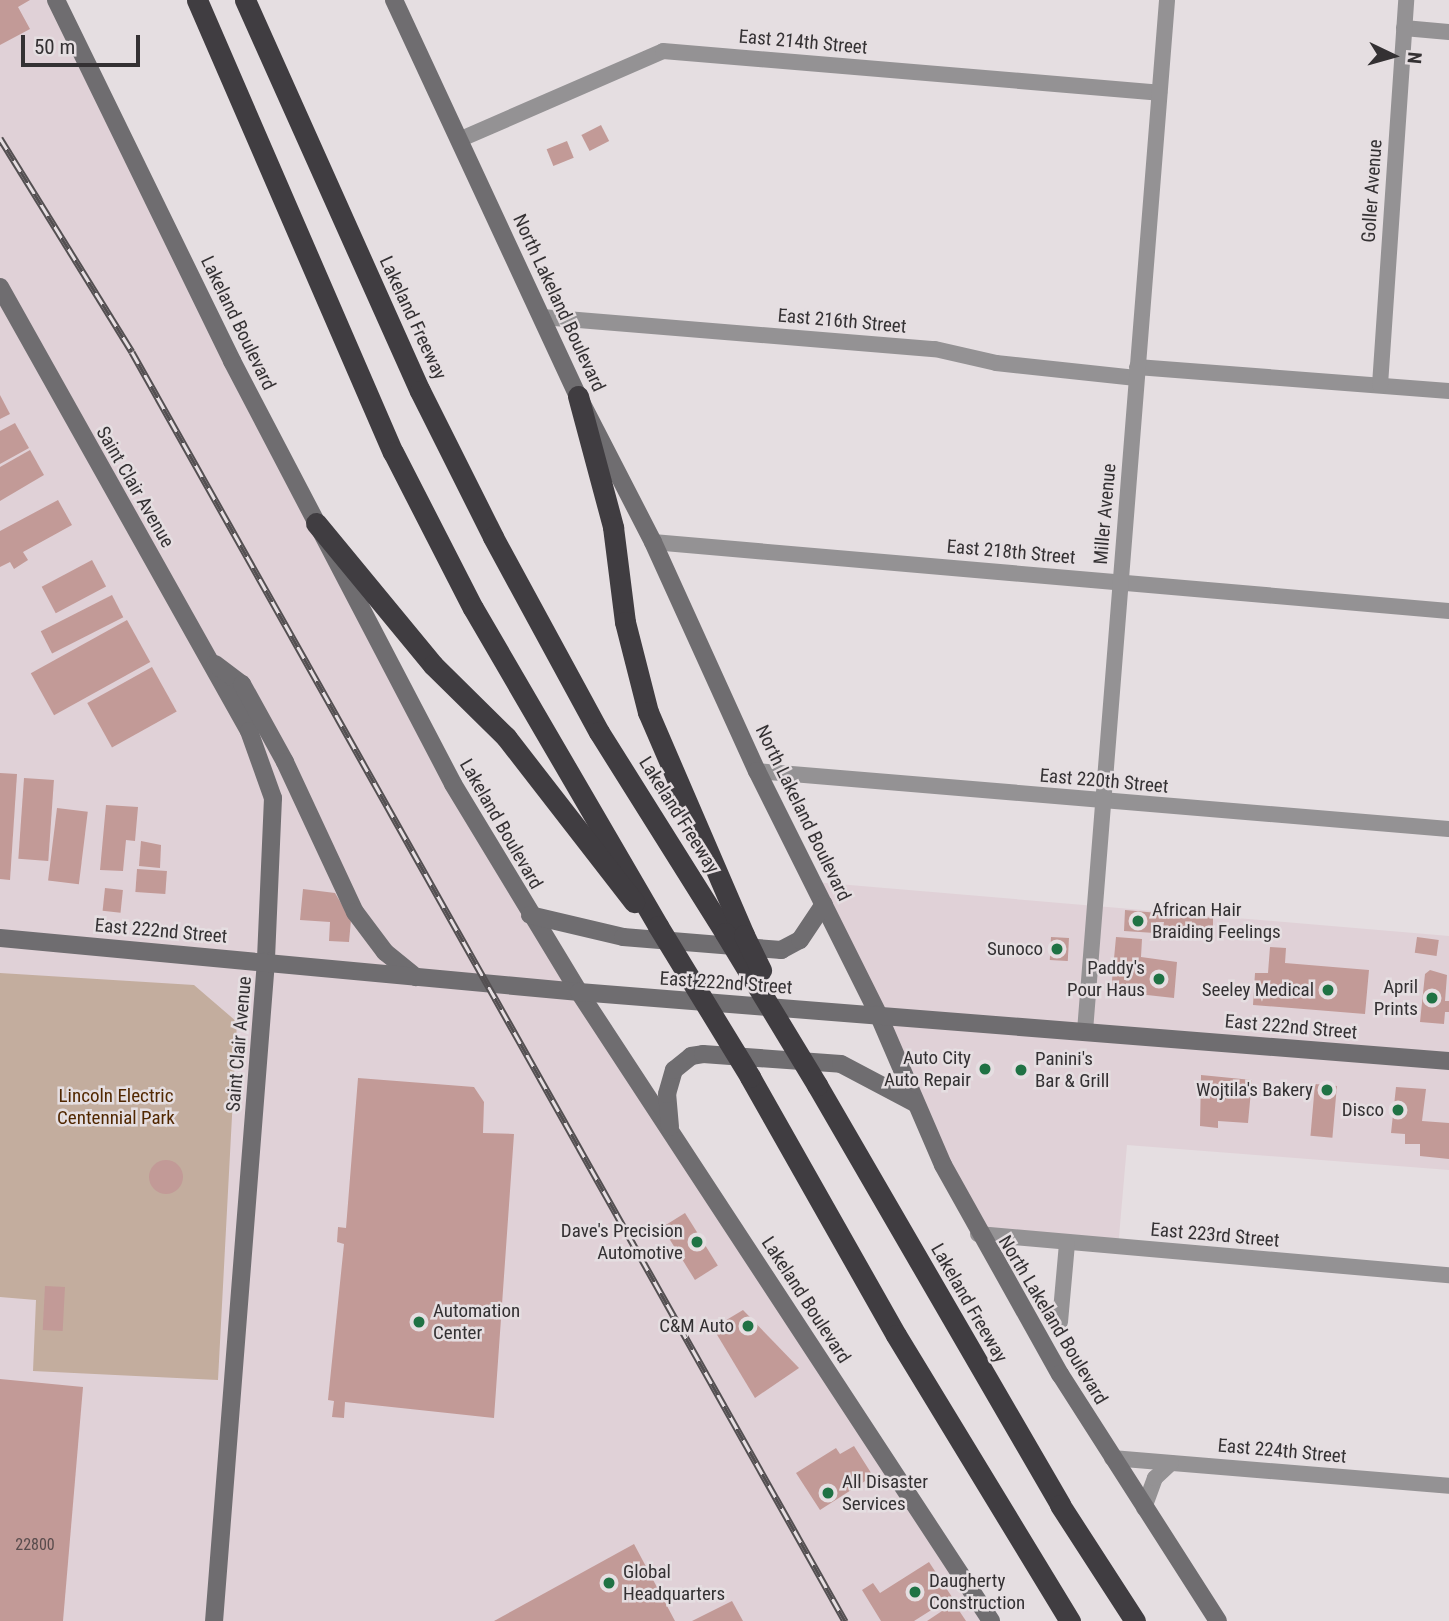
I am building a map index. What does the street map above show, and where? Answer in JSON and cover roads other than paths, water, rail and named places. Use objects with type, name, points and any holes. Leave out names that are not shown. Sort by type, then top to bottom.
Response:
[{"type":"highway","points":[[197,0],[393,452],[473,608],[657,926],[750,1077],[896,1335],[1070,1621]]},
{"type":"highway","name":"Lakeland Freeway","points":[[246,0],[420,391],[493,537],[599,732],[734,934],[817,1085],[1060,1505],[1135,1621]]},
{"type":"highway","points":[[578,396],[613,527],[625,622],[648,712],[734,934]]},
{"type":"highway","points":[[316,523],[433,665],[506,737],[612,880],[657,926]]},
{"type":"street","name":"Lakeland Boulevard","points":[[56,0],[316,523],[453,783],[530,915],[579,992],[991,1621]]},
{"type":"street","name":"North Lakeland Boulevard","points":[[394,0],[461,139],[578,396],[653,542],[757,771],[878,1014],[915,1102],[978,1234],[1112,1458],[1218,1621]]},
{"type":"street","name":"Miller Avenue","points":[[1085,1031],[1167,0]]},
{"type":"street","name":"Goller Avenue","points":[[1380,385],[1406,0]]},
{"type":"street","points":[[1404,28],[1449,32]]},
{"type":"street","name":"East 214th Street","points":[[461,139],[663,51],[1159,93]]},
{"type":"street","name":"Saint Clair Avenue","points":[[0,287],[249,731],[273,798],[266,961],[214,1621]]},
{"type":"street","name":"East 216th Street","points":[[542,317],[935,349],[996,363],[1449,391]]},
{"type":"street","name":"East 218th Street","points":[[653,542],[1449,611]]},
{"type":"street","points":[[210,661],[242,684],[285,762],[323,852],[362,922],[385,952],[416,977]]},
{"type":"street","name":"East 220th Street","points":[[757,771],[1449,829]]},
{"type":"street","points":[[530,915],[623,937],[781,950],[800,940],[824,904]]},
{"type":"street","name":"East 222nd Street","points":[[0,939],[266,961],[579,992],[1449,1061]]},
{"type":"street","points":[[670,1130],[669,1080],[681,1063],[703,1054],[841,1064],[915,1102]]},
{"type":"street","name":"East 223rd Street","points":[[978,1234],[1067,1244],[1449,1275]]},
{"type":"street","points":[[1060,1322],[1067,1244]]},
{"type":"street","name":"East 224th Street","points":[[1112,1458],[1449,1486]]},
{"type":"street","points":[[1144,1508],[1155,1478],[1171,1463]]},
{"type":"railway","points":[[0,138],[132,352],[845,1621]]},
{"type":"place","name":"African Hair Braiding Feelings","points":[[1138,921]]},
{"type":"place","name":"Sunoco","points":[[1057,949]]},
{"type":"place","name":"Paddy's Pour Haus","points":[[1159,979]]},
{"type":"place","name":"Seeley Medical","points":[[1328,990]]},
{"type":"place","name":"April Prints","points":[[1432,998]]},
{"type":"place","name":"Auto City Auto Repair","points":[[985,1069]]},
{"type":"place","name":"Panini's Bar & Grill","points":[[1021,1070]]},
{"type":"place","name":"Wojtila's Bakery","points":[[1327,1090]]},
{"type":"place","name":"Disco","points":[[1398,1110]]},
{"type":"place","name":"Dave's Precision Automotive","points":[[697,1242]]},
{"type":"place","name":"Automation Center","points":[[419,1322]]},
{"type":"place","name":"C&M Auto","points":[[748,1326]]},
{"type":"place","name":"All Disaster Services","points":[[828,1493]]},
{"type":"place","name":"Global Headquarters","points":[[609,1583]]},
{"type":"place","name":"Daugherty Construction","points":[[915,1592]]},
{"type":"park label","name":"Lincoln Electric Centennial Park","points":[[116,1107]]}]
